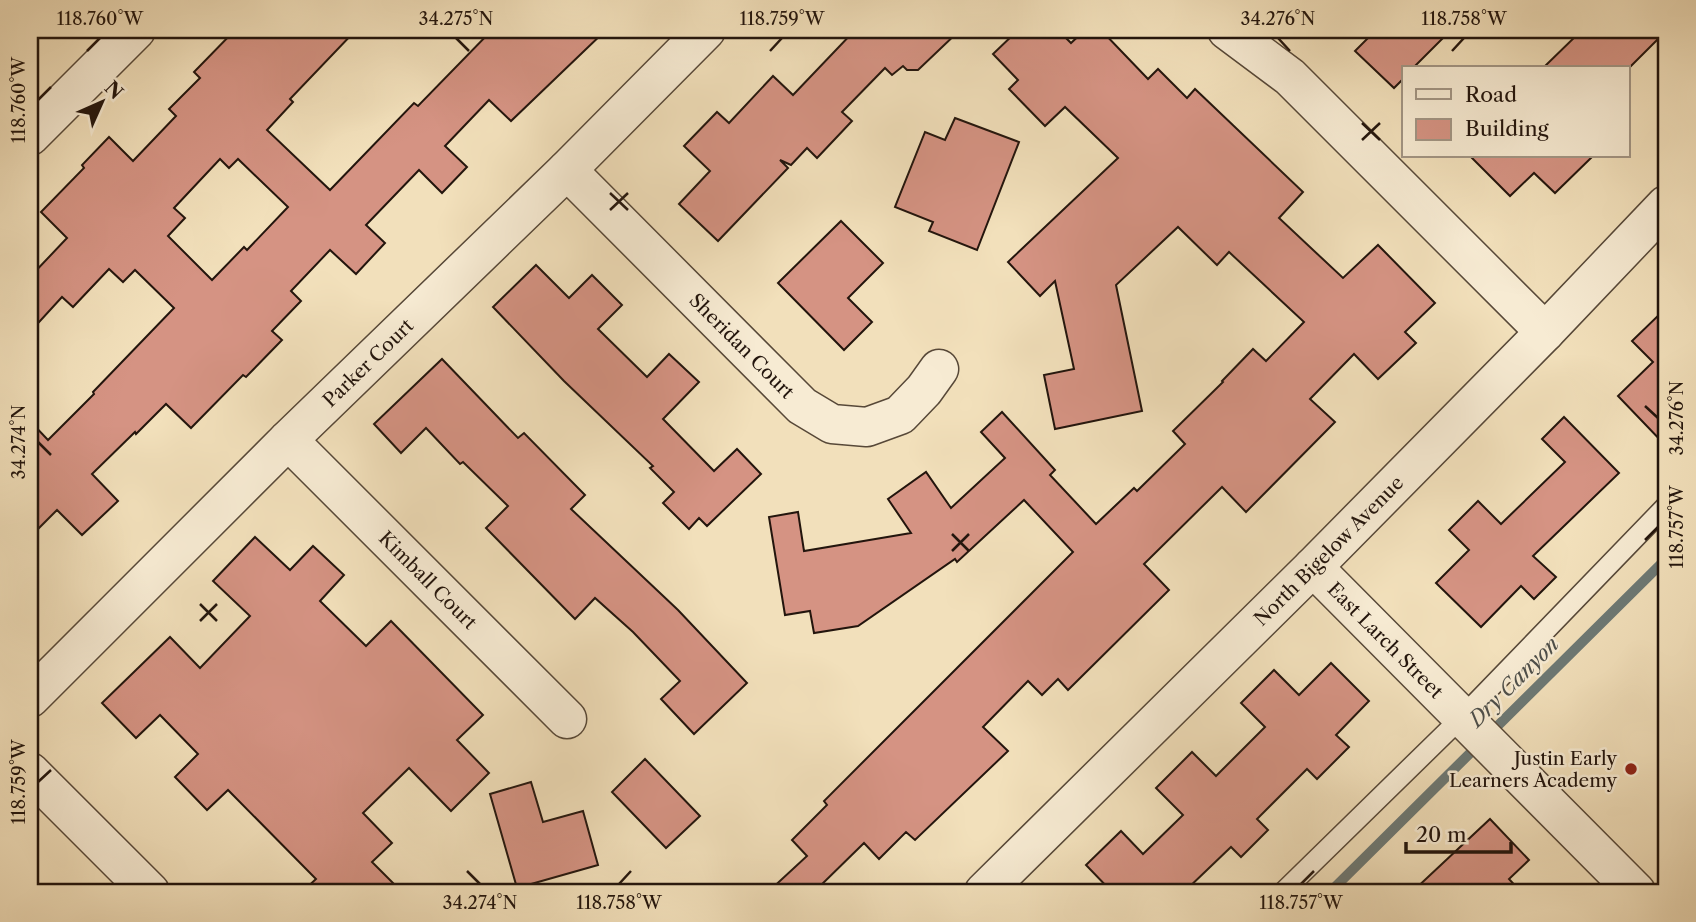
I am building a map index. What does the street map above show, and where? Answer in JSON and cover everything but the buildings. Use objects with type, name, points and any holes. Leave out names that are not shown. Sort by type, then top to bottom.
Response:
[{"type":"street","points":[[30,136],[136,30]]},
{"type":"street","name":"Parker Court","points":[[30,698],[288,440],[567,170],[706,30]]},
{"type":"street","points":[[1233,31],[1290,77],[1545,332]]},
{"type":"street","name":"Sheridan Court","points":[[567,170],[802,406],[832,424],[867,427],[900,415],[924,390],[939,369]]},
{"type":"street","name":"North Bigelow Avenue","points":[[984,892],[1313,567],[1666,205]]},
{"type":"street","name":"Kimball Court","points":[[288,440],[567,719]]},
{"type":"street","name":"East Larch Street","points":[[1313,567],[1636,892]]},
{"type":"street","points":[[30,772],[150,892]]},
{"type":"lane","points":[[1283,892],[1464,720],[1666,506]]},
{"type":"waterway","name":"Dry Canyon","points":[[1330,892],[1666,559]]},
{"type":"place","name":"Justin Early Learners Academy","points":[[1631,769]]}]
